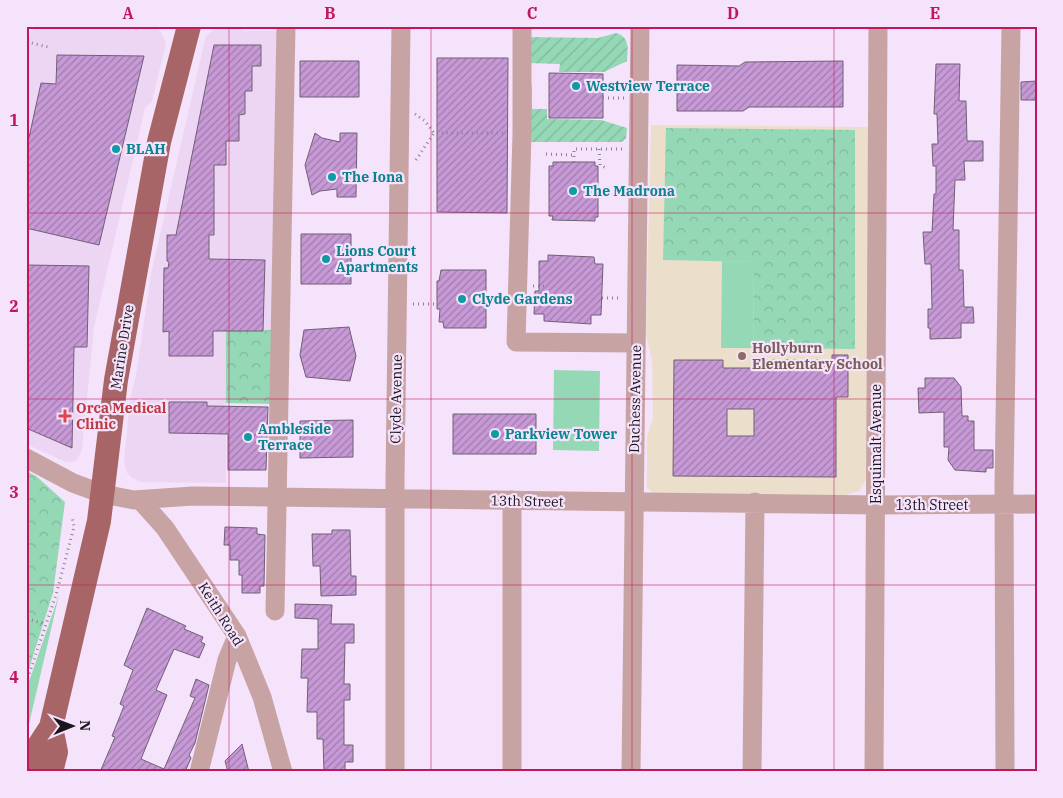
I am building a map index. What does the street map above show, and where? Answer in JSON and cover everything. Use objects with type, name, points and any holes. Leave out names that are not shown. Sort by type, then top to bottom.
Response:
[{"type":"main road","name":"Marine Drive","points":[[32,772],[38,747],[51,727],[103,494],[105,461],[135,267],[159,142],[189,26]]},
{"type":"main road","name":"Marine Drive","points":[[51,727],[56,752],[51,772]]},
{"type":"street","points":[[275,611],[286,26]]},
{"type":"street","name":"Clyde Avenue","points":[[394,772],[401,26]]},
{"type":"street","points":[[522,26],[522,133],[516,342],[636,343]]},
{"type":"street","name":"Duchess Avenue","points":[[631,772],[640,26]]},
{"type":"street","name":"Esquimalt Avenue","points":[[874,772],[878,26]]},
{"type":"street","points":[[1005,772],[1004,504],[1011,26]]},
{"type":"street","name":"13th Street","points":[[26,458],[73,483],[103,494],[140,500],[193,496],[876,505],[1037,504]]},
{"type":"street","name":"Keith Road","points":[[140,500],[164,528],[237,636],[262,697],[283,772]]},
{"type":"street","points":[[512,500],[512,772]]},
{"type":"street","points":[[752,772],[755,502]]},
{"type":"street","points":[[199,772],[227,660],[237,636]]},
{"type":"path","points":[[27,42],[48,47]]},
{"type":"path","points":[[603,98],[624,98]]},
{"type":"path","points":[[415,114],[425,121],[434,133]]},
{"type":"path","points":[[434,133],[522,133]]},
{"type":"path","points":[[414,161],[434,133]]},
{"type":"path","points":[[574,162],[574,149],[625,149]]},
{"type":"path","points":[[599,149],[600,165],[606,168]]},
{"type":"path","points":[[546,154],[574,155]]},
{"type":"path","points":[[602,298],[623,298]]},
{"type":"path","points":[[411,304],[435,304]]},
{"type":"path","points":[[26,683],[56,596],[74,527],[72,516]]},
{"type":"path","points":[[27,620],[46,624]]},
{"type":"shaded area","points":[[37,26],[155,26],[161,32],[166,43],[152,101],[145,108],[94,327],[82,450],[76,461],[71,462],[66,462],[26,444],[26,47],[30,33]]},
{"type":"shaded area","points":[[218,26],[235,26],[243,31],[279,31],[273,330],[226,331],[226,483],[141,482],[132,478],[127,473],[124,462],[130,400],[136,375],[151,274],[206,36]]},
{"type":"shaded area","points":[[651,125],[869,127],[866,480],[859,491],[843,496],[655,494],[647,488],[647,436],[653,418],[652,361],[646,333]]},
{"type":"green space","points":[[616,33],[626,40],[628,48],[627,61],[604,72],[559,72],[560,64],[526,63],[527,37],[598,38]]},
{"type":"green space","points":[[529,83],[532,85],[532,109],[547,109],[547,119],[601,120],[627,128],[626,138],[622,142],[528,142]]},
{"type":"green space","points":[[666,128],[855,130],[855,349],[753,348],[754,262],[663,260]]},
{"type":"green space","points":[[722,261],[754,262],[753,348],[721,348]]},
{"type":"green space","points":[[273,330],[273,404],[226,403],[226,331]]},
{"type":"green space","points":[[554,370],[600,371],[599,451],[553,450]]},
{"type":"green space","points":[[26,471],[36,476],[65,502],[53,593],[26,678]]},
{"type":"green space","points":[[59,595],[26,737],[26,690]]},
{"type":"building","points":[[214,45],[261,45],[261,66],[252,66],[252,91],[245,91],[245,114],[239,115],[239,141],[226,141],[226,165],[214,165],[214,235],[209,235],[209,259],[265,260],[263,331],[213,331],[213,356],[169,356],[169,331],[163,332],[164,268],[168,268],[169,262],[167,261],[167,235],[176,235]]},
{"type":"building","points":[[57,55],[144,56],[99,245],[26,228],[26,151],[41,83],[56,84]]},
{"type":"building","points":[[437,58],[508,58],[507,213],[437,212]]},
{"type":"building","points":[[300,61],[359,61],[359,97],[300,97]]},
{"type":"building","points":[[843,61],[843,107],[749,107],[743,111],[677,111],[677,65],[739,66],[745,62]]},
{"type":"building","points":[[936,64],[960,64],[959,101],[966,101],[967,141],[983,141],[983,161],[964,161],[965,180],[955,180],[953,230],[959,230],[959,270],[963,270],[964,307],[973,307],[974,323],[961,323],[961,338],[930,339],[930,328],[928,328],[928,309],[932,309],[931,264],[925,264],[923,232],[932,232],[934,194],[936,194],[936,166],[933,166],[932,144],[938,144],[937,114],[934,114]]},
{"type":"building","name":"Westview Terrace","points":[[549,73],[603,74],[603,118],[549,118]]},
{"type":"building","points":[[1037,81],[1037,100],[1021,100],[1021,82]]},
{"type":"building","name":"The Iona","points":[[315,133],[322,138],[340,142],[340,133],[357,133],[356,197],[337,197],[337,189],[320,191],[312,195],[305,165]]},
{"type":"building","name":"The Madrona","points":[[553,162],[595,162],[595,166],[598,166],[598,217],[595,217],[595,221],[552,220],[553,216],[549,216],[549,166],[553,166]]},
{"type":"building","name":"Lions Court Apartments","points":[[301,234],[351,234],[351,284],[301,284]]},
{"type":"building","points":[[548,255],[594,257],[595,264],[603,264],[601,315],[591,315],[591,324],[544,321],[544,314],[534,314],[535,291],[539,291],[539,261],[548,261]]},
{"type":"building","points":[[26,265],[89,266],[87,347],[74,347],[72,448],[26,428]]},
{"type":"building","name":"Clyde Gardens","points":[[441,270],[486,270],[486,328],[444,328],[443,322],[439,322],[440,309],[437,309],[437,281],[439,281]]},
{"type":"building","points":[[349,327],[356,356],[350,381],[306,377],[300,355],[304,330]]},
{"type":"building","name":"Hollyburn Elementary School","points":[[832,355],[848,355],[848,397],[836,397],[836,477],[673,476],[674,360],[723,360],[723,368],[760,368],[760,360],[832,360]],"holes":[[[727,409],[754,409],[754,436],[727,436]]]},
{"type":"building","points":[[925,378],[954,378],[961,387],[962,416],[968,416],[968,421],[974,421],[974,450],[993,450],[993,468],[986,468],[986,472],[955,470],[948,460],[949,447],[944,447],[944,412],[919,413],[918,388],[925,388]]},
{"type":"building","points":[[169,402],[207,402],[207,406],[268,407],[266,470],[228,470],[228,434],[169,433]]},
{"type":"building","name":"Parkview Tower","points":[[453,414],[536,414],[536,454],[453,454]]},
{"type":"building","points":[[353,420],[353,457],[300,458],[300,421]]},
{"type":"building","points":[[225,527],[257,528],[257,534],[265,535],[264,586],[260,586],[260,593],[242,593],[242,575],[239,575],[239,560],[230,560],[230,545],[224,545]]},
{"type":"building","points":[[332,530],[350,530],[351,576],[356,576],[356,595],[321,596],[320,566],[313,566],[312,534],[332,534]]},
{"type":"building","points":[[295,604],[332,605],[331,624],[354,624],[354,643],[345,643],[344,684],[350,684],[350,700],[344,700],[344,745],[353,745],[353,762],[345,762],[345,772],[324,772],[323,739],[317,739],[317,712],[307,712],[308,678],[301,678],[302,649],[318,649],[318,619],[295,618]]},
{"type":"building","points":[[147,608],[186,626],[184,629],[203,637],[201,642],[205,644],[199,658],[174,649],[156,690],[167,695],[141,759],[164,769],[195,698],[190,696],[196,679],[209,685],[195,743],[189,755],[191,758],[185,772],[100,772],[115,737],[112,736],[124,706],[120,704],[133,670],[124,665]]},
{"type":"building","points":[[242,744],[249,772],[228,772],[225,761]]},
{"type":"place","name":"Westview Terrace","points":[[576,86]]},
{"type":"place","name":"BLAH","points":[[116,149]]},
{"type":"place","name":"The Iona","points":[[332,177]]},
{"type":"place","name":"The Madrona","points":[[573,191]]},
{"type":"place","name":"Lions Court Apartments","points":[[326,259]]},
{"type":"place","name":"Clyde Gardens","points":[[462,299]]},
{"type":"place","name":"Hollyburn Elementary School","points":[[742,356]]},
{"type":"place","name":"Orca Medical Clinic","points":[[65,416]]},
{"type":"place","name":"Parkview Tower","points":[[495,434]]},
{"type":"place","name":"Ambleside Terrace","points":[[248,437]]}]
